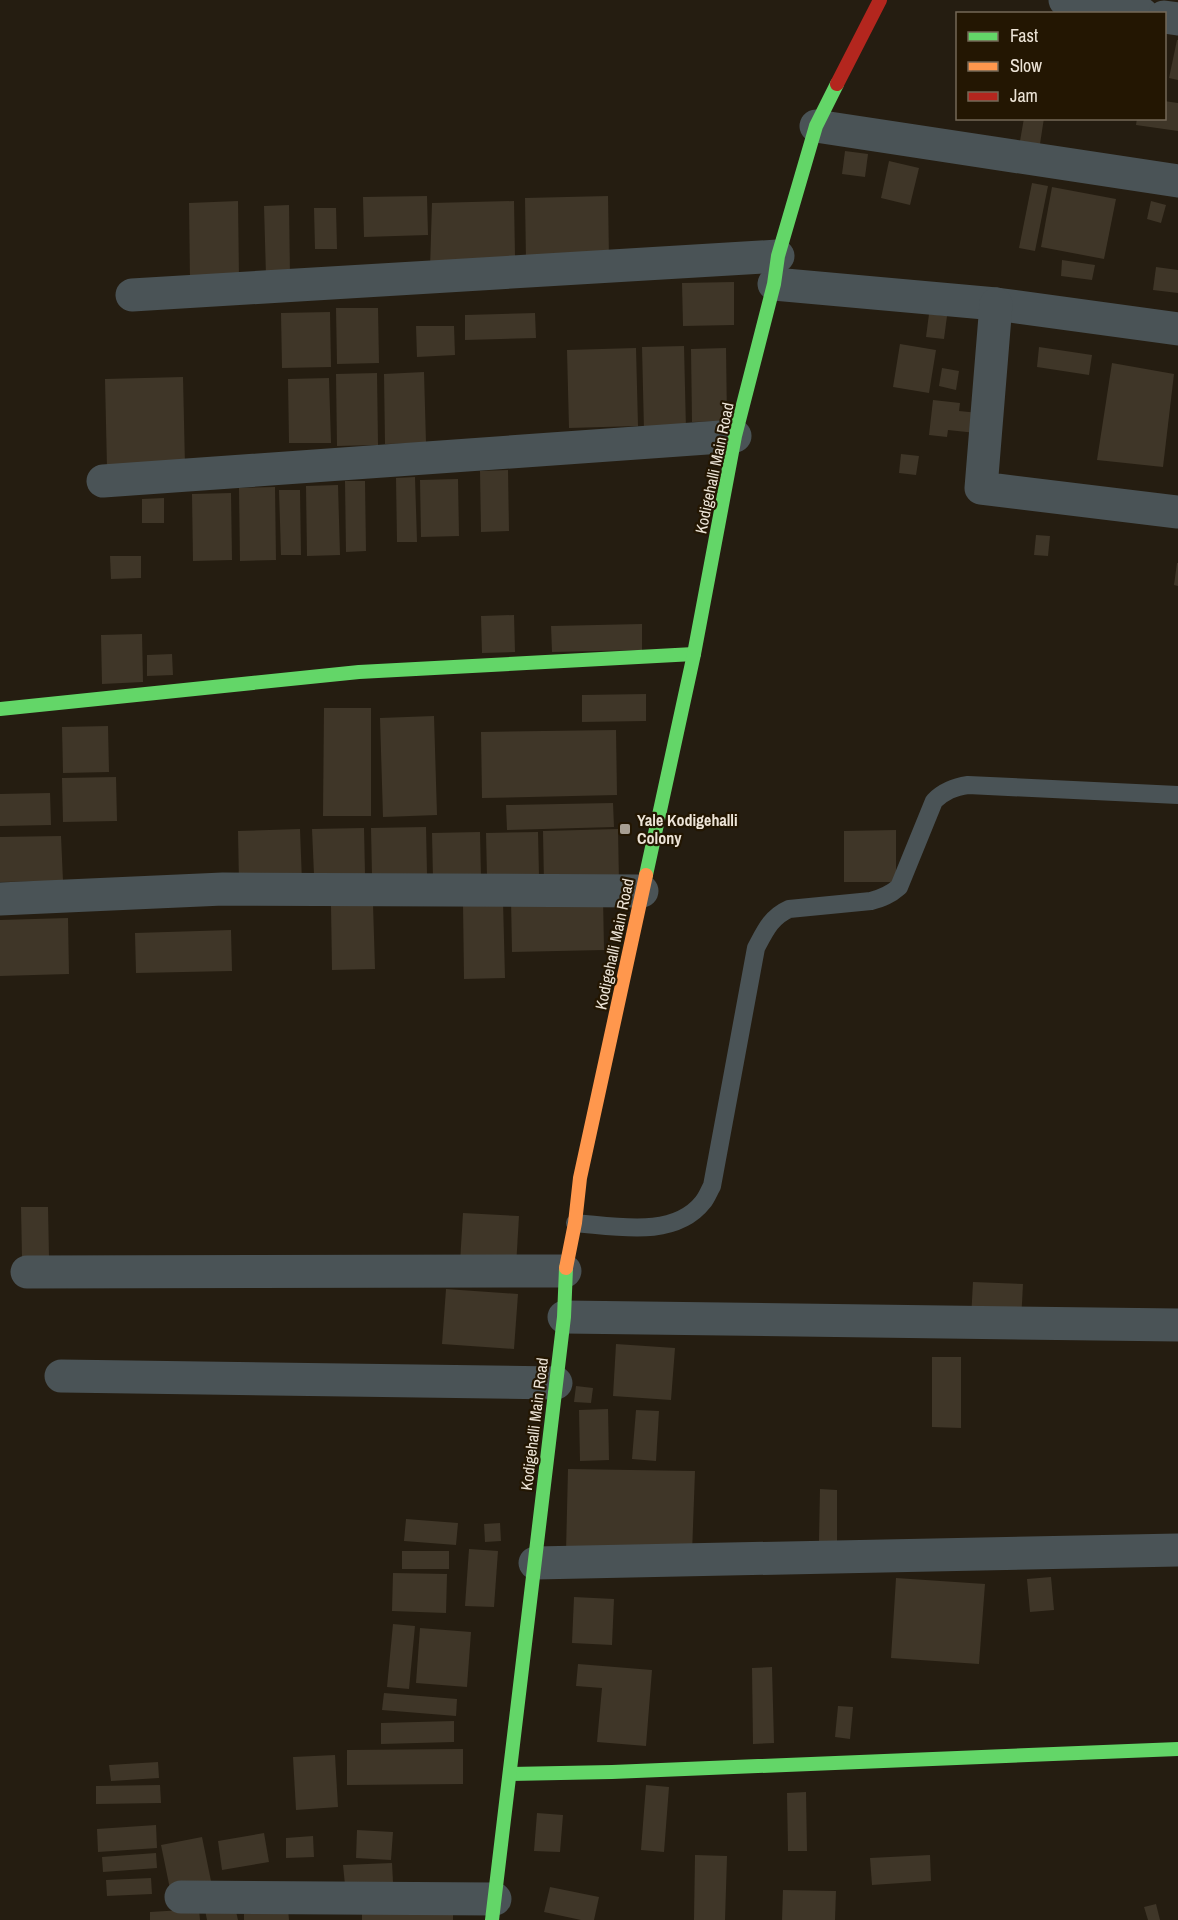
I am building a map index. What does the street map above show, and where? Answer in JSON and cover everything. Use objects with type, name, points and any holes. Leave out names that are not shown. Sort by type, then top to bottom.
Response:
[{"type":"street","name":"Kodigehalli Main Road","points":[[494,1909],[564,1317],[565,1270],[575,1223],[580,1178],[694,654],[735,436],[776,270],[816,126],[880,0]]},
{"type":"street","points":[[1065,0],[1131,12]]},
{"type":"street","points":[[816,126],[1178,181]]},
{"type":"street","points":[[132,295],[776,270],[1178,329]]},
{"type":"street","points":[[996,304],[981,488],[1178,512]]},
{"type":"street","points":[[103,481],[735,436]]},
{"type":"street","points":[[0,709],[359,672],[694,654]]},
{"type":"street","points":[[0,899],[223,890],[642,891]]},
{"type":"street","points":[[27,1272],[565,1270]]},
{"type":"street","points":[[564,1317],[1178,1325]]},
{"type":"street","points":[[61,1376],[556,1383]]},
{"type":"street","points":[[534,1563],[1178,1550]]},
{"type":"street","points":[[510,1774],[612,1772],[1178,1749]]},
{"type":"street","points":[[181,1897],[494,1909]]},
{"type":"lane","points":[[575,1223],[632,1227],[668,1224],[687,1215],[704,1202],[712,1186],[756,948],[770,922],[778,914],[789,909],[871,901],[891,894],[899,887],[934,801],[942,793],[954,787],[968,785],[1178,795]]},
{"type":"building","points":[[1178,40],[1178,80],[1169,78]]},
{"type":"building","points":[[1166,101],[1178,103],[1178,131],[1136,125],[1137,120],[1166,120]]},
{"type":"building","points":[[1024,120],[1044,120],[1040,144],[1020,141]]},
{"type":"building","points":[[845,151],[868,154],[865,177],[842,174]]},
{"type":"building","points":[[889,161],[919,168],[910,205],[881,198]]},
{"type":"building","points":[[1032,183],[1048,186],[1035,251],[1019,248]]},
{"type":"building","points":[[1052,187],[1116,199],[1104,259],[1041,247]]},
{"type":"building","points":[[427,196],[428,235],[364,237],[363,197]]},
{"type":"building","points":[[608,196],[609,258],[526,260],[525,198]]},
{"type":"building","points":[[238,201],[239,279],[190,280],[189,203]]},
{"type":"building","points":[[514,201],[515,256],[430,269],[432,203]]},
{"type":"building","points":[[1151,201],[1166,205],[1161,223],[1147,219]]},
{"type":"building","points":[[289,205],[290,276],[266,276],[264,206]]},
{"type":"building","points":[[314,208],[336,208],[337,249],[315,249]]},
{"type":"building","points":[[1062,260],[1095,265],[1092,280],[1061,276]]},
{"type":"building","points":[[1156,267],[1178,270],[1178,293],[1153,290]]},
{"type":"building","points":[[734,282],[734,325],[683,326],[682,283]]},
{"type":"building","points":[[336,308],[378,308],[379,363],[337,364]]},
{"type":"building","points":[[330,312],[331,367],[282,368],[281,313]]},
{"type":"building","points":[[535,313],[536,338],[465,340],[465,315]]},
{"type":"building","points":[[929,314],[947,316],[944,339],[926,337]]},
{"type":"building","points":[[416,326],[454,326],[455,355],[417,357]]},
{"type":"building","points":[[900,344],[936,350],[929,393],[893,387]]},
{"type":"building","points":[[684,346],[686,430],[644,431],[642,347]]},
{"type":"building","points":[[1039,347],[1092,355],[1089,375],[1037,367]]},
{"type":"building","points":[[636,348],[638,426],[569,428],[567,350]]},
{"type":"building","points":[[726,348],[727,421],[692,422],[691,349]]},
{"type":"building","points":[[1112,363],[1174,374],[1163,467],[1097,460]]},
{"type":"building","points":[[942,368],[959,371],[956,390],[939,386]]},
{"type":"building","points":[[424,372],[426,443],[385,444],[384,374]]},
{"type":"building","points":[[377,373],[378,445],[337,446],[336,374]]},
{"type":"building","points":[[183,377],[185,466],[107,468],[105,379]]},
{"type":"building","points":[[329,378],[331,443],[289,443],[288,379]]},
{"type":"building","points":[[933,400],[960,403],[959,411],[979,413],[976,433],[948,430],[947,437],[929,435]]},
{"type":"building","points":[[901,454],[919,456],[916,475],[899,473]]},
{"type":"building","points":[[508,470],[509,531],[481,532],[480,471]]},
{"type":"building","points":[[415,477],[417,542],[397,542],[396,478]]},
{"type":"building","points":[[458,479],[459,536],[421,537],[420,480]]},
{"type":"building","points":[[345,481],[365,481],[366,551],[346,552]]},
{"type":"building","points":[[338,485],[340,555],[307,556],[306,486]]},
{"type":"building","points":[[275,487],[276,560],[240,561],[239,488]]},
{"type":"building","points":[[279,490],[300,490],[301,555],[281,555]]},
{"type":"building","points":[[231,493],[232,560],[193,561],[192,494]]},
{"type":"building","points":[[164,498],[164,523],[142,523],[142,499]]},
{"type":"building","points":[[1036,535],[1050,536],[1048,556],[1034,555]]},
{"type":"building","points":[[110,556],[141,556],[141,578],[111,579]]},
{"type":"building","points":[[1178,563],[1178,586],[1174,585]]},
{"type":"building","points":[[514,615],[515,652],[482,653],[481,616]]},
{"type":"building","points":[[642,624],[642,650],[552,652],[551,626]]},
{"type":"building","points":[[142,634],[143,682],[102,684],[101,635]]},
{"type":"building","points":[[172,654],[173,675],[147,676],[147,655]]},
{"type":"building","points":[[646,694],[646,721],[582,722],[582,695]]},
{"type":"building","points":[[324,708],[371,708],[371,816],[323,816]]},
{"type":"building","points":[[434,716],[437,815],[383,817],[380,718]]},
{"type":"building","points":[[108,726],[109,772],[63,773],[62,727]]},
{"type":"building","points":[[616,730],[617,795],[482,798],[481,732]]},
{"type":"building","points":[[116,777],[117,821],[63,822],[62,778]]},
{"type":"building","points":[[50,793],[51,825],[0,826],[0,794]]},
{"type":"building","points":[[613,803],[614,827],[507,830],[506,805]]},
{"type":"building","points":[[426,827],[427,874],[372,876],[371,828]]},
{"type":"building","points":[[364,828],[365,874],[314,875],[312,829]]},
{"type":"building","points":[[300,829],[302,882],[239,883],[238,831]]},
{"type":"building","points":[[618,829],[619,883],[544,885],[543,831]]},
{"type":"building","points":[[896,830],[896,882],[844,882],[844,831]]},
{"type":"building","points":[[480,832],[481,878],[433,879],[432,833]]},
{"type":"building","points":[[538,832],[539,876],[487,877],[486,833]]},
{"type":"building","points":[[61,836],[63,881],[0,882],[0,837]]},
{"type":"building","points":[[603,897],[604,950],[512,952],[511,899]]},
{"type":"building","points":[[503,901],[505,978],[464,979],[463,902]]},
{"type":"building","points":[[373,904],[375,969],[332,970],[331,905]]},
{"type":"building","points":[[68,918],[69,974],[0,976],[0,920]]},
{"type":"building","points":[[231,930],[232,971],[136,973],[135,933]]},
{"type":"building","points":[[21,1207],[48,1207],[49,1257],[22,1258]]},
{"type":"building","points":[[463,1213],[519,1216],[516,1267],[460,1263]]},
{"type":"building","points":[[973,1282],[1023,1284],[1021,1322],[971,1319]]},
{"type":"building","points":[[446,1289],[518,1294],[514,1349],[442,1344]]},
{"type":"building","points":[[616,1344],[675,1348],[671,1400],[613,1396]]},
{"type":"building","points":[[932,1357],[961,1357],[961,1428],[932,1427]]},
{"type":"building","points":[[576,1386],[593,1388],[591,1403],[574,1402]]},
{"type":"building","points":[[608,1409],[609,1460],[580,1461],[579,1410]]},
{"type":"building","points":[[636,1410],[659,1411],[656,1461],[632,1459]]},
{"type":"building","points":[[568,1469],[695,1471],[692,1554],[566,1552]]},
{"type":"building","points":[[820,1489],[837,1490],[837,1541],[819,1541]]},
{"type":"building","points":[[406,1519],[458,1523],[456,1545],[404,1541]]},
{"type":"building","points":[[500,1523],[501,1541],[485,1542],[484,1524]]},
{"type":"building","points":[[469,1549],[498,1551],[494,1607],[465,1606]]},
{"type":"building","points":[[402,1551],[449,1551],[449,1569],[402,1569]]},
{"type":"building","points":[[393,1573],[447,1574],[446,1613],[392,1611]]},
{"type":"building","points":[[1051,1577],[1054,1610],[1030,1612],[1027,1579]]},
{"type":"building","points":[[896,1578],[985,1584],[979,1664],[891,1658]]},
{"type":"building","points":[[574,1597],[614,1599],[612,1645],[572,1643]]},
{"type":"building","points":[[393,1624],[415,1626],[409,1689],[387,1687]]},
{"type":"building","points":[[420,1628],[471,1632],[467,1687],[416,1683]]},
{"type":"building","points":[[578,1664],[652,1670],[646,1746],[597,1742],[602,1688],[576,1686]]},
{"type":"building","points":[[772,1667],[774,1743],[753,1744],[752,1668]]},
{"type":"building","points":[[384,1693],[457,1699],[456,1716],[382,1710]]},
{"type":"building","points":[[838,1706],[853,1707],[850,1739],[835,1737]]},
{"type":"building","points":[[454,1721],[454,1742],[381,1744],[381,1723]]},
{"type":"building","points":[[463,1749],[463,1784],[347,1785],[347,1750]]},
{"type":"building","points":[[335,1755],[338,1807],[296,1810],[293,1757]]},
{"type":"building","points":[[158,1762],[159,1778],[111,1781],[109,1765]]},
{"type":"building","points":[[160,1785],[161,1803],[96,1804],[96,1786]]},
{"type":"building","points":[[646,1785],[669,1787],[664,1852],[641,1850]]},
{"type":"building","points":[[806,1792],[807,1851],[788,1851],[787,1793]]},
{"type":"building","points":[[537,1813],[563,1815],[560,1852],[534,1851]]},
{"type":"building","points":[[156,1825],[157,1848],[98,1852],[97,1829]]},
{"type":"building","points":[[357,1830],[393,1832],[391,1860],[356,1858]]},
{"type":"building","points":[[264,1833],[269,1862],[222,1870],[218,1841]]},
{"type":"building","points":[[313,1836],[314,1857],[286,1858],[286,1838]]},
{"type":"building","points":[[202,1837],[211,1881],[170,1889],[161,1845]]},
{"type":"building","points":[[156,1853],[157,1868],[103,1872],[102,1857]]},
{"type":"building","points":[[695,1855],[727,1856],[725,1920],[694,1920]]},
{"type":"building","points":[[930,1855],[931,1881],[872,1885],[870,1858]]},
{"type":"building","points":[[392,1863],[393,1882],[345,1885],[343,1865]]},
{"type":"building","points":[[151,1878],[152,1894],[107,1896],[106,1880]]},
{"type":"building","points":[[550,1887],[599,1897],[594,1920],[581,1920],[544,1912]]},
{"type":"building","points":[[783,1890],[836,1891],[835,1920],[782,1920]]},
{"type":"building","points":[[233,1899],[238,1920],[207,1920],[204,1905]]},
{"type":"building","points":[[1156,1904],[1160,1920],[1148,1920],[1144,1907]]},
{"type":"building","points":[[453,1908],[453,1920],[362,1920],[362,1909]]},
{"type":"building","points":[[199,1909],[200,1920],[150,1920],[150,1912]]},
{"type":"building","points":[[288,1909],[289,1920],[244,1920],[244,1914]]},
{"type":"traffic: fast","points":[[646,875],[694,654],[735,436],[774,284],[778,256],[816,126],[837,84]]},
{"type":"traffic: fast","points":[[0,709],[359,672],[694,654]]},
{"type":"traffic: fast","points":[[492,1920],[564,1317],[566,1268]]},
{"type":"traffic: fast","points":[[510,1774],[612,1772],[1178,1749]]},
{"type":"traffic: slow","points":[[566,1268],[575,1223],[580,1178],[646,875]]},
{"type":"traffic: jam","points":[[837,84],[880,0]]},
{"type":"place","name":"Yale Kodigehalli Colony","points":[[625,829]]}]
